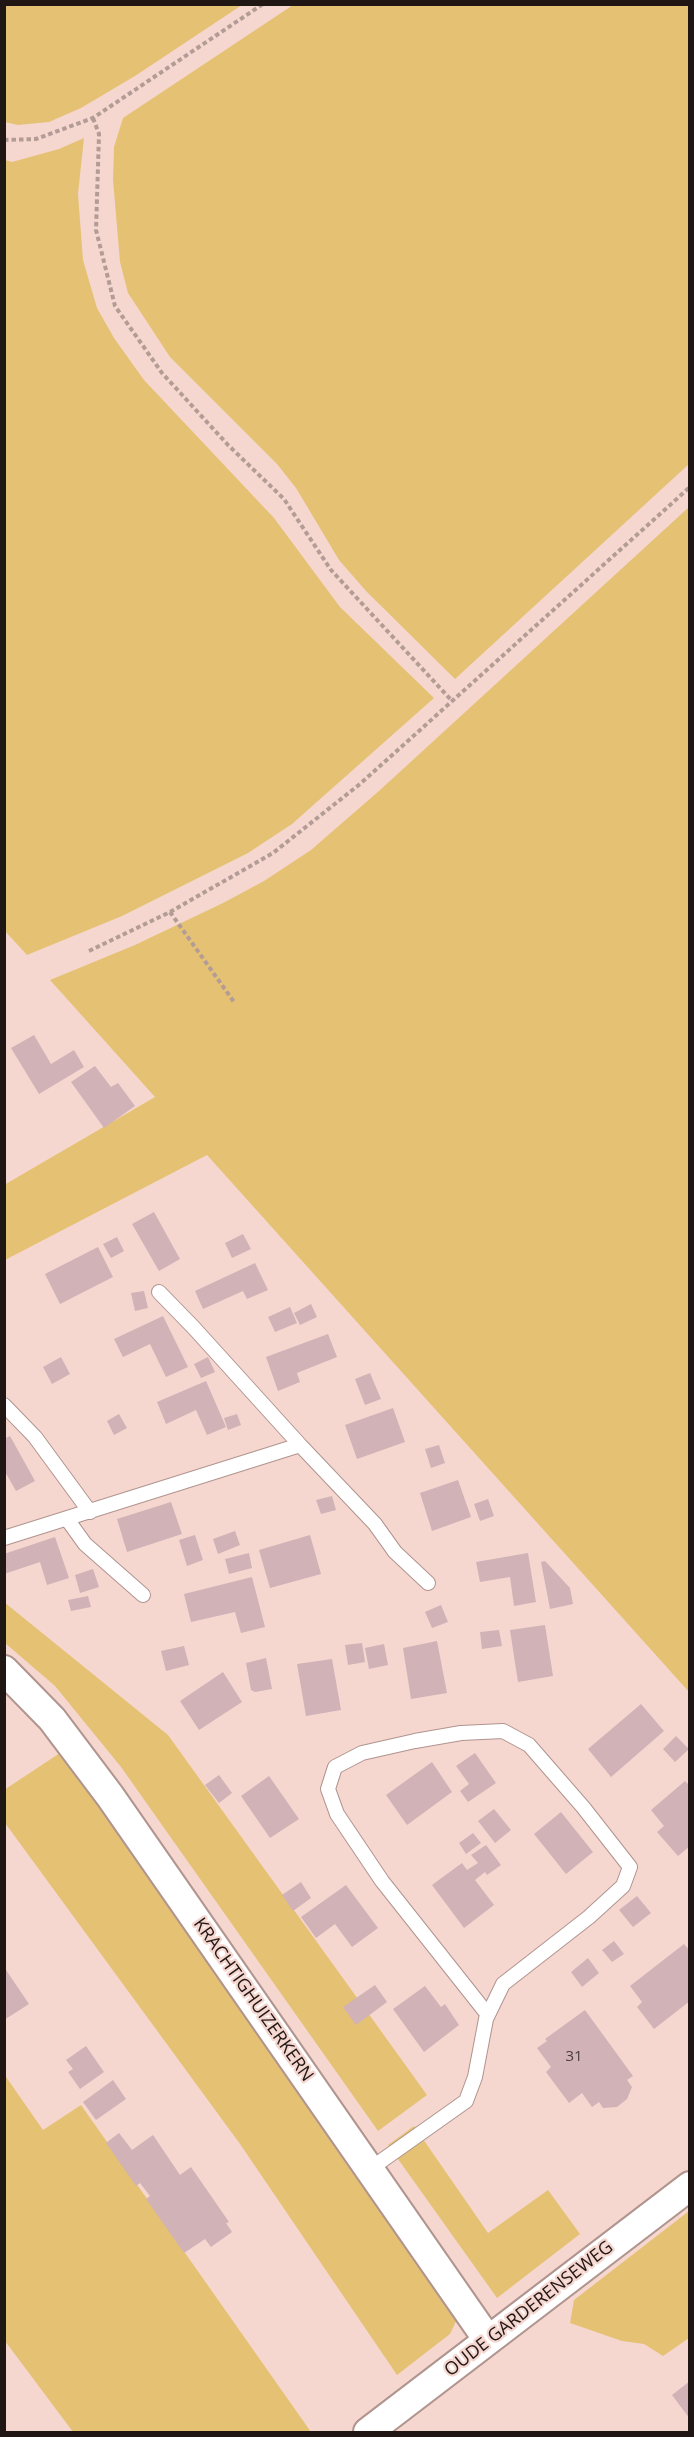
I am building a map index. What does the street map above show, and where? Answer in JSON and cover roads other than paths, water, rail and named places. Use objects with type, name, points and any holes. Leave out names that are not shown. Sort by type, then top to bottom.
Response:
[{"type":"street","name":"KRACHTIGHUIZERKERN","points":[[4,1670],[52,1719],[110,1796],[488,2340]]},
{"type":"street","name":"OUDE GARDERENSEWEG","points":[[368,2433],[690,2186]]},
{"type":"lane","points":[[159,1292],[375,1524],[394,1552],[428,1583]]},
{"type":"lane","points":[[4,1405],[35,1437],[90,1512]]},
{"type":"lane","points":[[4,1538],[300,1445]]},
{"type":"lane","points":[[67,1519],[85,1544],[143,1596]]},
{"type":"lane","points":[[370,2169],[466,2101],[475,2077],[488,2015],[503,1984],[590,1917],[623,1887],[630,1867],[529,1745],[503,1731],[461,1733],[415,1741],[362,1753],[335,1767],[328,1789],[337,1814],[382,1881],[488,2015]]}]
